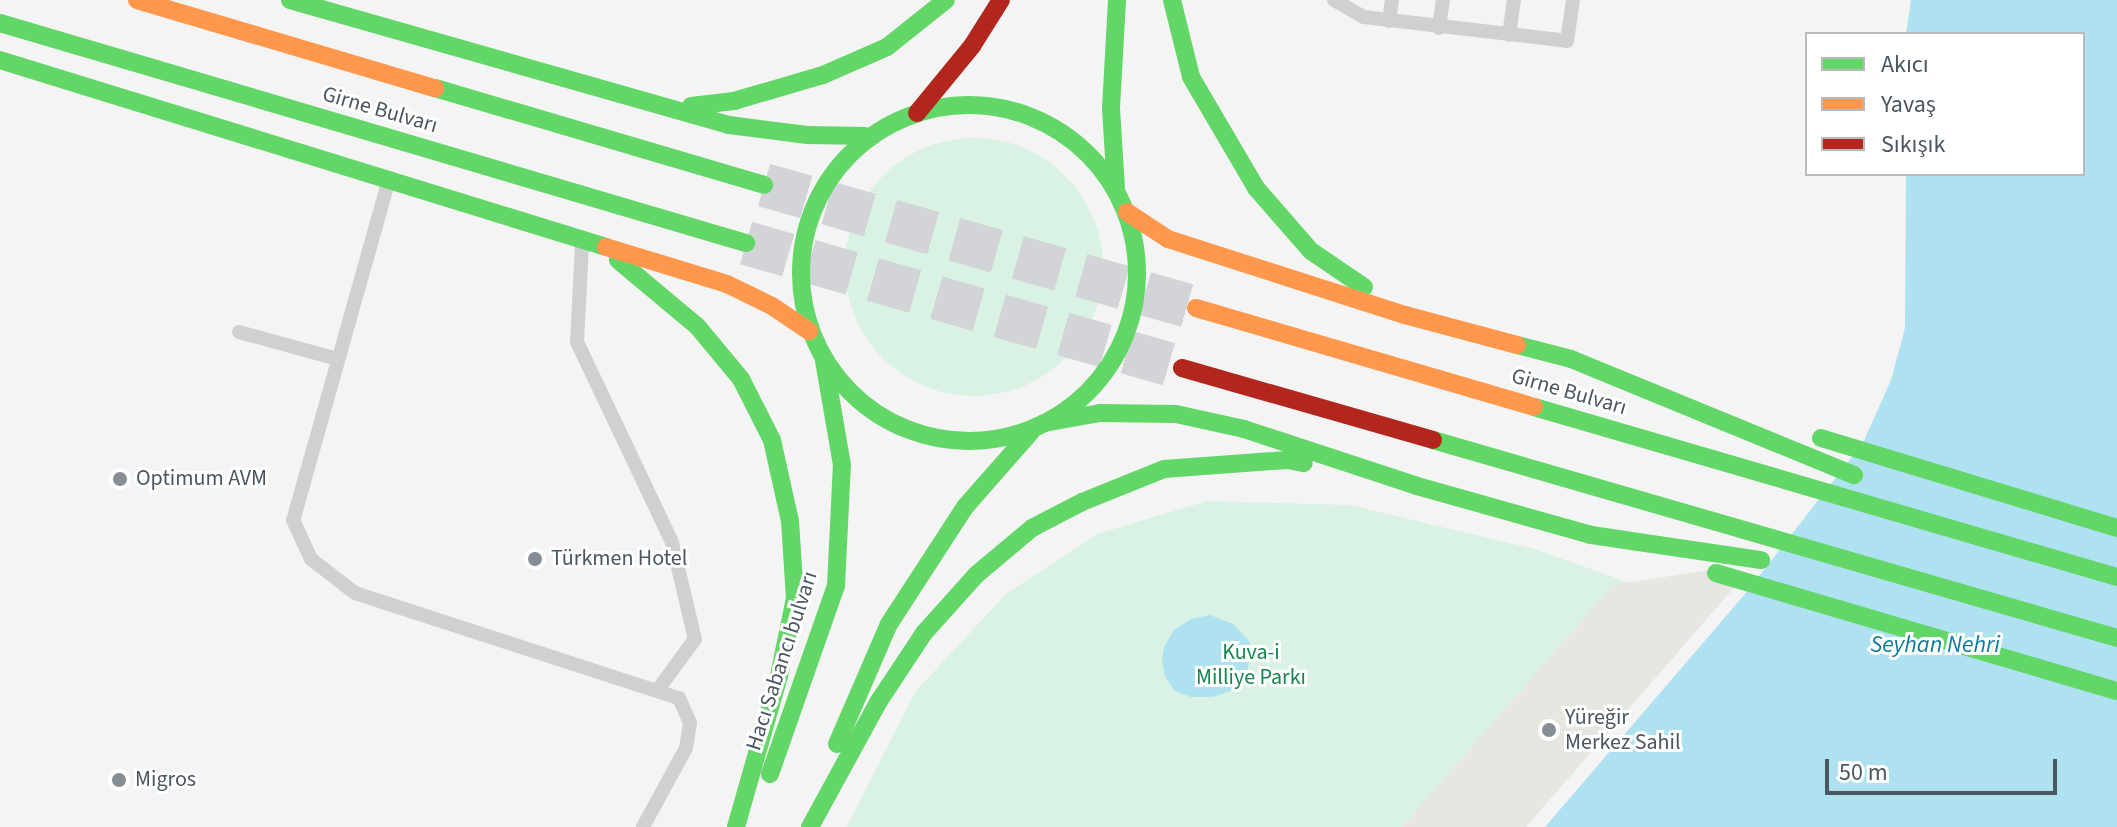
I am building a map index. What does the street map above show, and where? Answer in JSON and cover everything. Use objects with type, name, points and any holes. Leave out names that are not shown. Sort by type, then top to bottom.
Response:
[{"type":"main road","name":"Girne Bulvarı","points":[[137,0],[764,185]]},
{"type":"main road","points":[[290,0],[729,125],[807,135],[865,136]]},
{"type":"main road","points":[[671,109],[734,101],[823,75],[887,47],[946,0]]},
{"type":"main road","points":[[917,113],[972,46],[1001,0]]},
{"type":"main road","points":[[1116,188],[1111,108],[1117,0]]},
{"type":"main road","points":[[1172,0],[1191,77],[1256,188],[1311,251],[1405,315]]},
{"type":"main road","name":"Girne Bulvarı","points":[[0,23],[746,243]]},
{"type":"main road","points":[[0,60],[727,284],[772,306],[809,331]]},
{"type":"main road","points":[[800,827],[889,624],[965,507],[1037,428],[1096,385],[1130,325],[1138,265],[1127,212],[1116,188],[1094,158],[1050,123],[982,103],[917,113],[865,136],[836,166],[805,225],[799,284],[809,331],[824,361],[867,408],[910,431],[968,441],[1000,440],[1037,428],[1100,413],[1176,414],[1244,429],[1417,486],[2117,691]]},
{"type":"main road","points":[[1127,212],[1168,239],[1405,315],[1571,359],[1685,385]]},
{"type":"main road","points":[[582,237],[634,269],[697,326],[741,379],[772,440],[790,521],[795,598],[776,690],[736,827]]},
{"type":"main road","name":"Girne Bulvarı","points":[[1196,308],[2117,577]]},
{"type":"main road","points":[[1571,359],[1873,483]]},
{"type":"main road","name":"Hacı Sabancı bulvarı","points":[[746,827],[771,772],[836,586],[842,465],[824,361]]},
{"type":"main road","points":[[1182,368],[2117,638]]},
{"type":"main road","points":[[1801,431],[2117,528]]},
{"type":"main road","points":[[810,827],[879,701],[924,633],[976,575],[1032,528],[1164,469],[1288,460],[1417,486]]},
{"type":"main road","points":[[1901,494],[1929,523]]},
{"type":"main road","points":[[1591,535],[1730,553],[1776,564]]},
{"type":"main road","points":[[1867,588],[1910,577]]},
{"type":"lane","points":[[1334,0],[1364,17],[1567,41],[1573,0]]},
{"type":"lane","points":[[1389,21],[1392,0]]},
{"type":"lane","points":[[1439,28],[1443,0]]},
{"type":"lane","points":[[1509,35],[1514,0]]},
{"type":"lane","points":[[389,179],[293,520],[311,559],[355,593],[679,698],[690,723],[686,748],[643,827]]},
{"type":"lane","points":[[582,237],[577,342],[672,542],[695,639],[657,691]]},
{"type":"lane","points":[[239,332],[338,359]]},
{"type":"green space","points":[[961,138],[987,138],[1012,143],[1035,153],[1056,167],[1074,185],[1098,229],[1103,267],[1098,305],[1088,328],[1074,349],[1056,367],[1012,391],[987,396],[961,396],[936,391],[913,381],[892,367],[874,349],[850,305],[845,280],[845,254],[850,229],[860,206],[874,185],[892,167],[936,143]]},
{"type":"green space","name":"Kuva-i Milliye Parkı","points":[[1207,501],[1350,505],[1534,549],[1670,597],[1454,827],[847,827],[915,692],[1006,594],[1097,534]]},
{"type":"sand","name":"Yüreğir Merkez Sahil","points":[[1722,568],[1745,575],[1526,827],[1402,827],[1613,585]]},
{"type":"water","name":"Seyhan Nehri","points":[[1911,0],[2117,0],[2117,827],[1545,827],[1745,594],[1863,443],[1891,380],[1905,328],[1906,176],[2085,176],[2085,32],[1906,32]]},
{"type":"water","points":[[1210,615],[1233,624],[1250,642],[1250,660],[1246,675],[1233,690],[1213,697],[1191,697],[1175,691],[1165,677],[1162,660],[1164,647],[1174,630],[1191,619]]},
{"type":"tunnel","points":[[764,185],[1196,308]]},
{"type":"tunnel","points":[[746,243],[1182,368]]},
{"type":"traffic: fast","points":[[290,0],[729,125],[807,135],[865,136]]},
{"type":"traffic: fast","points":[[691,106],[734,101],[823,75],[887,47],[946,0]]},
{"type":"traffic: fast","points":[[1116,188],[1111,108],[1117,0]]},
{"type":"traffic: fast","points":[[1172,0],[1191,77],[1256,188],[1311,251],[1364,287]]},
{"type":"traffic: fast","points":[[0,23],[746,243]]},
{"type":"traffic: fast","points":[[0,60],[606,247]]},
{"type":"traffic: fast","points":[[435,88],[764,185]]},
{"type":"traffic: fast","points":[[969,105],[1002,108],[1033,118],[1062,133],[1088,154],[1109,180],[1124,209],[1134,240],[1137,273],[1134,306],[1124,337],[1109,366],[1088,392],[1062,413],[1033,428],[1002,438],[969,441],[936,438],[905,428],[876,413],[850,392],[829,366],[814,337],[804,306],[801,273],[804,240],[814,209],[829,180],[850,154],[876,133],[905,118],[936,108],[969,105]]},
{"type":"traffic: fast","points":[[618,260],[697,326],[741,379],[772,440],[790,521],[795,598],[779,676],[736,827]]},
{"type":"traffic: fast","points":[[1517,345],[1571,359],[1854,475]]},
{"type":"traffic: fast","points":[[770,774],[836,586],[842,465],[824,361]]},
{"type":"traffic: fast","points":[[1534,407],[2117,577]]},
{"type":"traffic: fast","points":[[1044,423],[1100,413],[1176,414],[1244,429],[1417,486],[1591,535],[1761,560]]},
{"type":"traffic: fast","points":[[837,744],[889,624],[965,507],[1031,432]]},
{"type":"traffic: fast","points":[[1821,438],[2117,528]]},
{"type":"traffic: fast","points":[[1433,440],[2117,638]]},
{"type":"traffic: fast","points":[[810,827],[879,701],[924,633],[976,575],[1032,528],[1082,502],[1164,469],[1288,460],[1304,463]]},
{"type":"traffic: fast","points":[[1716,573],[2117,691]]},
{"type":"traffic: slow","points":[[137,0],[435,88]]},
{"type":"traffic: slow","points":[[1127,212],[1168,239],[1405,315],[1517,345]]},
{"type":"traffic: slow","points":[[606,247],[727,284],[772,306],[809,331]]},
{"type":"traffic: slow","points":[[1196,308],[1534,407]]},
{"type":"traffic: jam","points":[[917,113],[972,46],[1001,0]]},
{"type":"traffic: jam","points":[[1182,368],[1433,440]]},
{"type":"place","name":"Optimum AVM","points":[[120,479]]},
{"type":"place","name":"Türkmen Hotel","points":[[535,559]]},
{"type":"place","name":"Yüreğir Merkez Sahil","points":[[1549,730]]},
{"type":"place","name":"Migros","points":[[119,780]]}]
